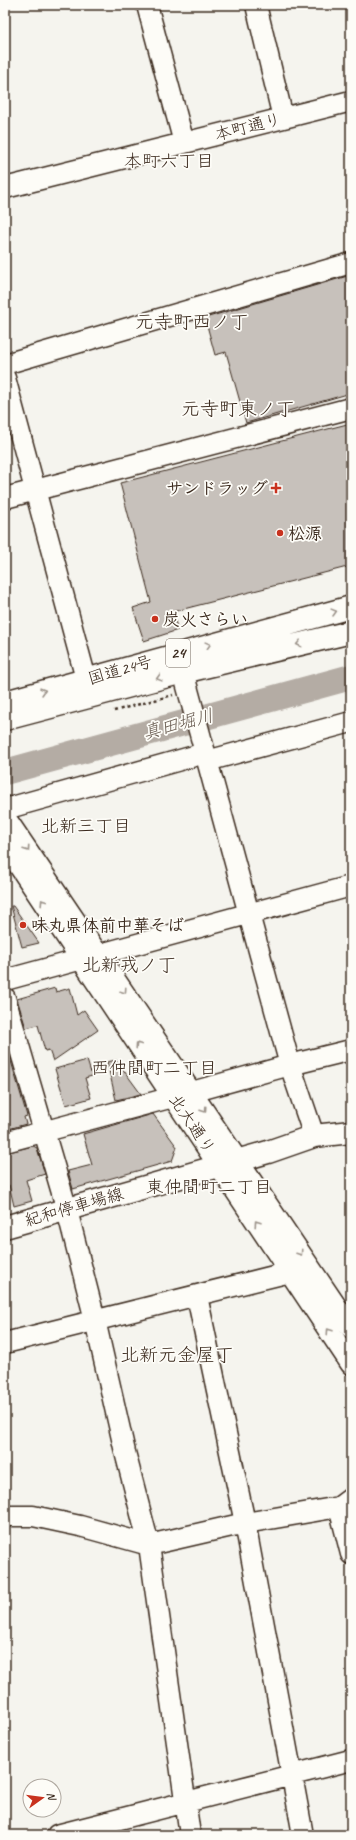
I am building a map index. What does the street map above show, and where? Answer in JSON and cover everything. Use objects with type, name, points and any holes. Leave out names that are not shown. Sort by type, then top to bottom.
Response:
[{"type":"main road","name":"国道24号","points":[[5,719],[351,607]]},
{"type":"main road","name":"国道24号","points":[[5,702],[86,679],[351,632]]},
{"type":"main road","name":"紀和停車場線","points":[[5,1227],[228,1163],[314,1136],[351,1132]]},
{"type":"street","points":[[147,5],[184,143]]},
{"type":"street","points":[[256,5],[283,118]]},
{"type":"street","name":"本町通り","points":[[5,188],[351,101]]},
{"type":"street","points":[[5,364],[351,263]]},
{"type":"street","points":[[5,378],[86,679]]},
{"type":"street","points":[[5,498],[351,408]]},
{"type":"street","points":[[180,662],[290,1065],[314,1136]]},
{"type":"street","points":[[5,809],[206,757],[351,722]]},
{"type":"street","name":"北大通り","points":[[5,817],[90,957],[228,1163],[351,1328]]},
{"type":"street","name":"北大通り","points":[[5,846],[90,957]]},
{"type":"street","points":[[5,980],[351,886]]},
{"type":"street","points":[[5,998],[67,1210],[95,1320],[125,1452],[149,1545],[190,1835]]},
{"type":"street","points":[[5,1142],[351,1050]]},
{"type":"street","name":"北大通り","points":[[228,1163],[290,1272],[351,1364]]},
{"type":"street","points":[[5,1343],[290,1272]]},
{"type":"street","points":[[197,1296],[245,1523],[303,1835]]},
{"type":"street","points":[[5,1516],[33,1516],[80,1526],[149,1545],[345,1502],[351,1554]]},
{"type":"street","points":[[56,1835],[351,1760]]},
{"type":"building","points":[[351,275],[351,393],[246,423],[226,352],[215,355],[205,318]]},
{"type":"building","points":[[351,423],[351,566],[172,612],[178,630],[144,641],[133,608],[151,602],[120,483]]},
{"type":"building","points":[[11,906],[13,906],[39,943],[22,947]]},
{"type":"building","points":[[55,988],[56,992],[70,988],[77,1015],[84,1010],[98,1030],[53,1061],[49,1050],[45,1051],[38,1025],[26,1028],[17,999]]},
{"type":"building","points":[[5,1044],[27,1116],[24,1117],[26,1124],[5,1130]]},
{"type":"building","points":[[87,1060],[92,1076],[85,1078],[91,1098],[66,1105],[55,1069]]},
{"type":"building","points":[[116,1060],[141,1094],[116,1100],[107,1062]]},
{"type":"building","points":[[153,1114],[177,1147],[172,1161],[73,1189],[68,1171],[92,1165],[83,1134]]},
{"type":"building","points":[[33,1146],[37,1148],[45,1174],[26,1180],[32,1201],[14,1206],[9,1185],[5,1186],[5,1153]]},
{"type":"waterway","name":"真田堀川","points":[[5,772],[351,677]]},
{"type":"place","name":"サンドラッグ","points":[[276,488]]},
{"type":"place","name":"松源","points":[[280,533]]},
{"type":"place","name":"炭火さらい","points":[[155,619]]},
{"type":"place","name":"味丸県体前中華そば","points":[[23,925]]},
{"type":"district","name":"本町六丁目","points":[[169,161]]},
{"type":"district","name":"元寺町西ノ丁","points":[[192,322]]},
{"type":"district","name":"元寺町東ノ丁","points":[[238,409]]},
{"type":"district","name":"北新三丁目","points":[[86,826]]},
{"type":"district","name":"北新戎ノ丁","points":[[129,965]]},
{"type":"district","name":"西仲間町二丁目","points":[[154,1068]]},
{"type":"district","name":"東仲間町二丁目","points":[[209,1187]]},
{"type":"district","name":"北新元金屋丁","points":[[177,1355]]}]
